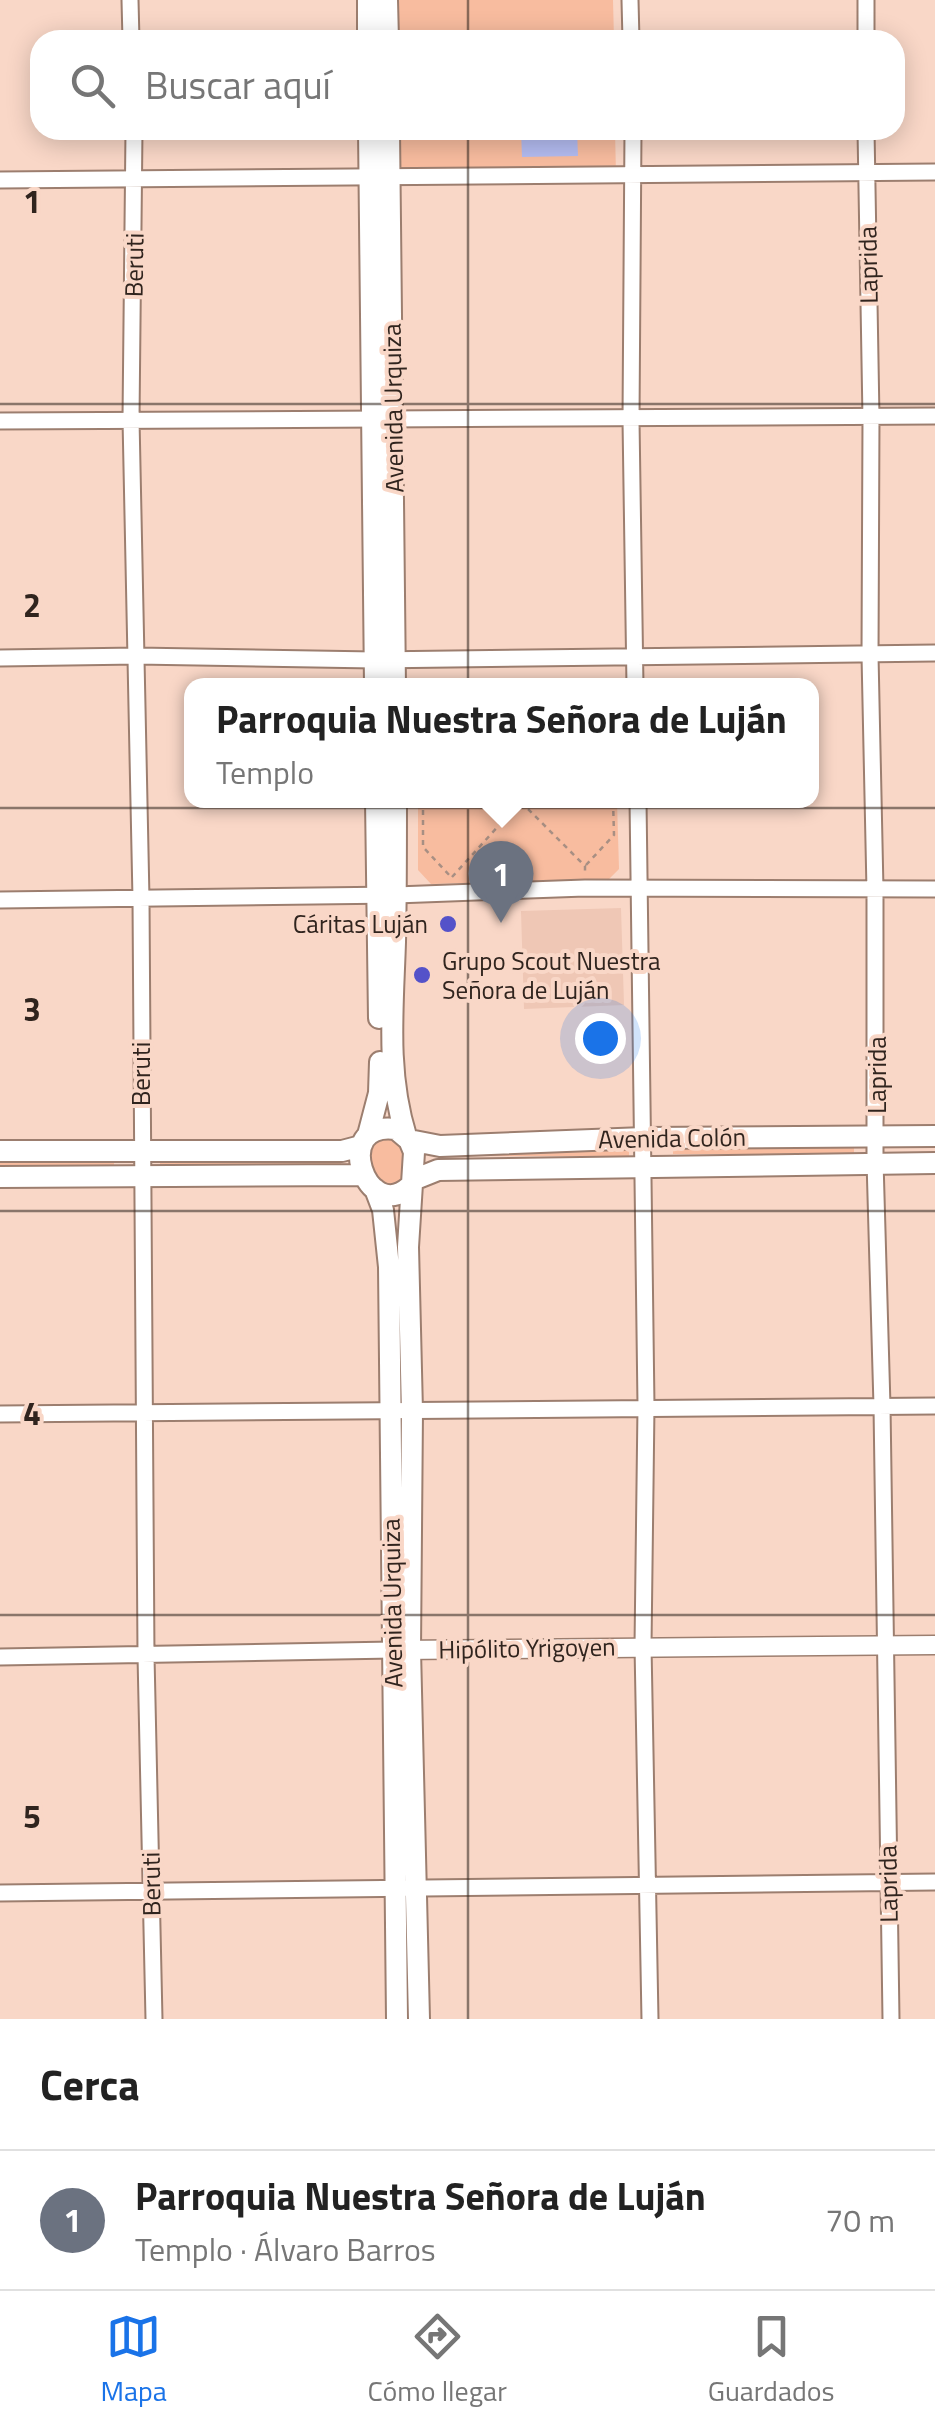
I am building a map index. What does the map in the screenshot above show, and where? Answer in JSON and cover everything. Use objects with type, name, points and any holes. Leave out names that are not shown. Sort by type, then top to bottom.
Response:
[{"type":"main road","points":[[368,0],[368,30]]},
{"type":"main road","points":[[388,0],[388,30]]},
{"type":"main road","name":"Avenida Urquiza","points":[[372,140],[380,178],[384,419],[384,659],[377,678]]},
{"type":"main road","name":"Avenida Urquiza","points":[[380,178],[387,140]]},
{"type":"main road","name":"Avenida Urquiza","points":[[384,659],[392,678]]},
{"type":"main road","points":[[0,1178],[369,1182],[392,1196],[411,1184],[414,1152],[396,1102],[391,1060],[387,894],[377,808]]},
{"type":"main road","points":[[369,1182],[359,1160],[380,1080],[387,894],[395,808]]},
{"type":"main road","points":[[0,1151],[342,1151],[388,1128],[408,1138]]},
{"type":"main road","name":"Avenida Colón","points":[[408,1138],[440,1146],[644,1138],[935,1136]]},
{"type":"main road","name":"Avenida Colón","points":[[411,1184],[438,1170],[935,1162]]},
{"type":"main road","name":"Avenida Urquiza","points":[[369,1182],[383,1210],[389,1267],[406,1890],[419,2019]]},
{"type":"main road","name":"Avenida Urquiza","points":[[402,1650],[412,1411],[411,1184]]},
{"type":"main road","name":"Avenida Urquiza","points":[[397,2019],[406,1890]]},
{"type":"street","points":[[130,0],[131,30]]},
{"type":"street","points":[[630,0],[631,30]]},
{"type":"street","points":[[866,0],[866,30]]},
{"type":"street","name":"Beruti","points":[[134,140],[131,418],[138,656],[146,1656],[154,2019]]},
{"type":"street","points":[[633,140],[634,678]]},
{"type":"street","name":"Laprida","points":[[866,140],[876,890],[875,1161],[891,2019]]},
{"type":"street","points":[[0,180],[935,172]]},
{"type":"street","points":[[0,421],[935,416]]},
{"type":"street","points":[[0,658],[384,659],[935,653]]},
{"type":"street","points":[[638,808],[646,1406],[643,1646],[650,2019]]},
{"type":"street","points":[[0,900],[585,888],[935,889]]},
{"type":"street","points":[[0,1414],[935,1406]]},
{"type":"street","name":"Hipólito Yrigoyen","points":[[0,1657],[643,1646],[935,1646]]},
{"type":"street","points":[[0,1894],[935,1882]]},
{"type":"path","points":[[423,808],[424,847],[452,878],[515,808]]},
{"type":"path","points":[[528,808],[584,866],[585,888]]},
{"type":"path","points":[[584,866],[614,835],[613,808]]},
{"type":"shaded area","points":[[395,0],[613,0],[614,30],[395,30]]},
{"type":"shaded area","points":[[396,140],[615,140],[616,175],[396,179]]},
{"type":"shaded area","points":[[418,808],[617,808],[619,869],[609,879],[431,884],[418,870]]},
{"type":"shaded area","points":[[621,908],[624,1005],[524,1009],[521,911]]},
{"type":"shaded area","points":[[385,1136],[399,1141],[404,1151],[404,1177],[393,1186],[382,1187],[372,1178],[370,1159],[372,1149]]},
{"type":"shaded area","points":[[673,1148],[854,1148],[854,1154],[673,1154]]},
{"type":"shaded area","points":[[447,1150],[629,1150],[629,1156],[447,1156]]},
{"type":"shaded area","points":[[160,1161],[341,1161],[341,1167],[160,1166]]},
{"type":"shaded area","points":[[0,1163],[114,1163],[114,1168],[0,1168]]},
{"type":"water","points":[[521,140],[577,140],[578,156],[522,157]]},
{"type":"place","name":"Parroquia Nuestra Señora de Luján","points":[[501,923]]},
{"type":"place","name":"Cáritas Luján","points":[[448,924]]},
{"type":"place","name":"Grupo Scout Nuestra Señora de Luján","points":[[422,975]]}]
